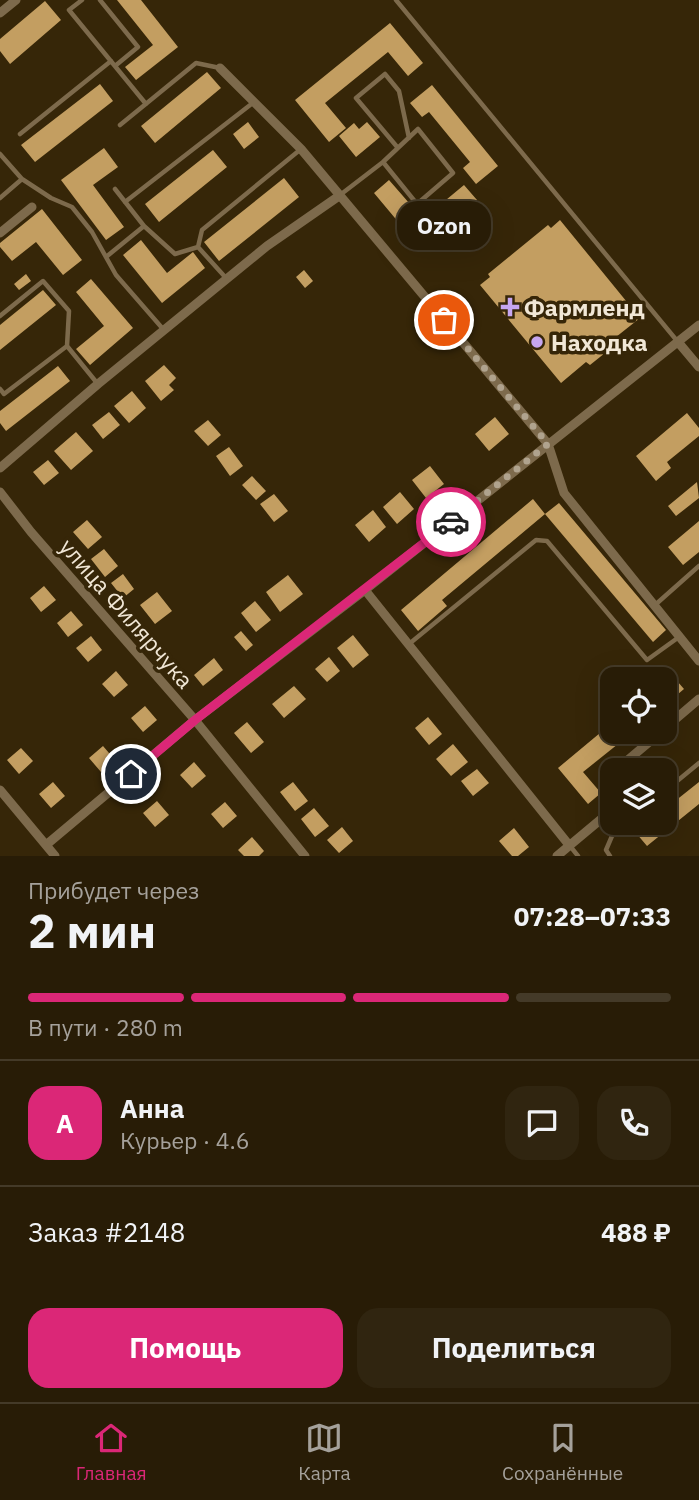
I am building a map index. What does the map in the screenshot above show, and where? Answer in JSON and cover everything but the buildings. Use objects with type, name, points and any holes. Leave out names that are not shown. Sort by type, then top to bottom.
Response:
[{"type":"street","points":[[0,13],[16,0]]},
{"type":"street","points":[[220,68],[301,149],[548,444],[564,493],[699,661]]},
{"type":"street","points":[[0,468],[267,246],[339,196]]},
{"type":"street","points":[[0,233],[33,207]]},
{"type":"street","points":[[46,845],[195,720],[365,590],[699,325]]},
{"type":"street","points":[[678,342],[699,367]]},
{"type":"street","name":"улица Филярчука","points":[[0,492],[32,533],[195,720],[305,856]]},
{"type":"street","points":[[365,590],[569,845]]},
{"type":"street","points":[[677,718],[699,699]]},
{"type":"street","points":[[630,758],[646,744]]},
{"type":"street","points":[[0,790],[55,856]]},
{"type":"street","points":[[557,856],[600,820]]},
{"type":"lane","points":[[82,0],[69,10],[146,104]]},
{"type":"lane","points":[[20,134],[138,47],[100,0]]},
{"type":"lane","points":[[396,0],[678,342]]},
{"type":"lane","points":[[120,125],[196,63],[220,68]]},
{"type":"lane","points":[[398,148],[356,98],[385,74],[399,91],[409,138]]},
{"type":"lane","points":[[125,202],[254,102]]},
{"type":"lane","points":[[339,196],[383,162],[418,130],[453,173],[417,204],[383,162]]},
{"type":"lane","points":[[198,247],[202,230],[301,149]]},
{"type":"lane","points":[[0,154],[22,179],[51,198],[72,207],[92,232],[116,275],[164,330]]},
{"type":"lane","points":[[0,198],[22,179]]},
{"type":"lane","points":[[115,189],[144,226],[174,254],[198,247]]},
{"type":"lane","points":[[106,257],[144,226]]},
{"type":"lane","points":[[198,247],[227,279]]},
{"type":"lane","points":[[0,316],[43,281],[69,311],[66,346],[98,384]]},
{"type":"lane","points":[[0,389],[4,394],[66,346]]},
{"type":"lane","points":[[409,644],[536,540],[547,541],[647,660],[679,637]]},
{"type":"lane","points":[[655,606],[699,566]]},
{"type":"lane","points":[[677,781],[699,763]]},
{"type":"lane","points":[[610,856],[606,850],[612,835]]},
{"type":"lane","points":[[569,845],[578,856]]},
{"type":"way so far","points":[[444,320],[548,444],[451,522]]},
{"type":"place","name":"Фармленд","points":[[510,307]]},
{"type":"place","name":"Ozon","points":[[444,320]]},
{"type":"place","name":"Находка","points":[[537,342]]},
{"type":"route","points":[[131,774],[195,720],[451,522]]}]
